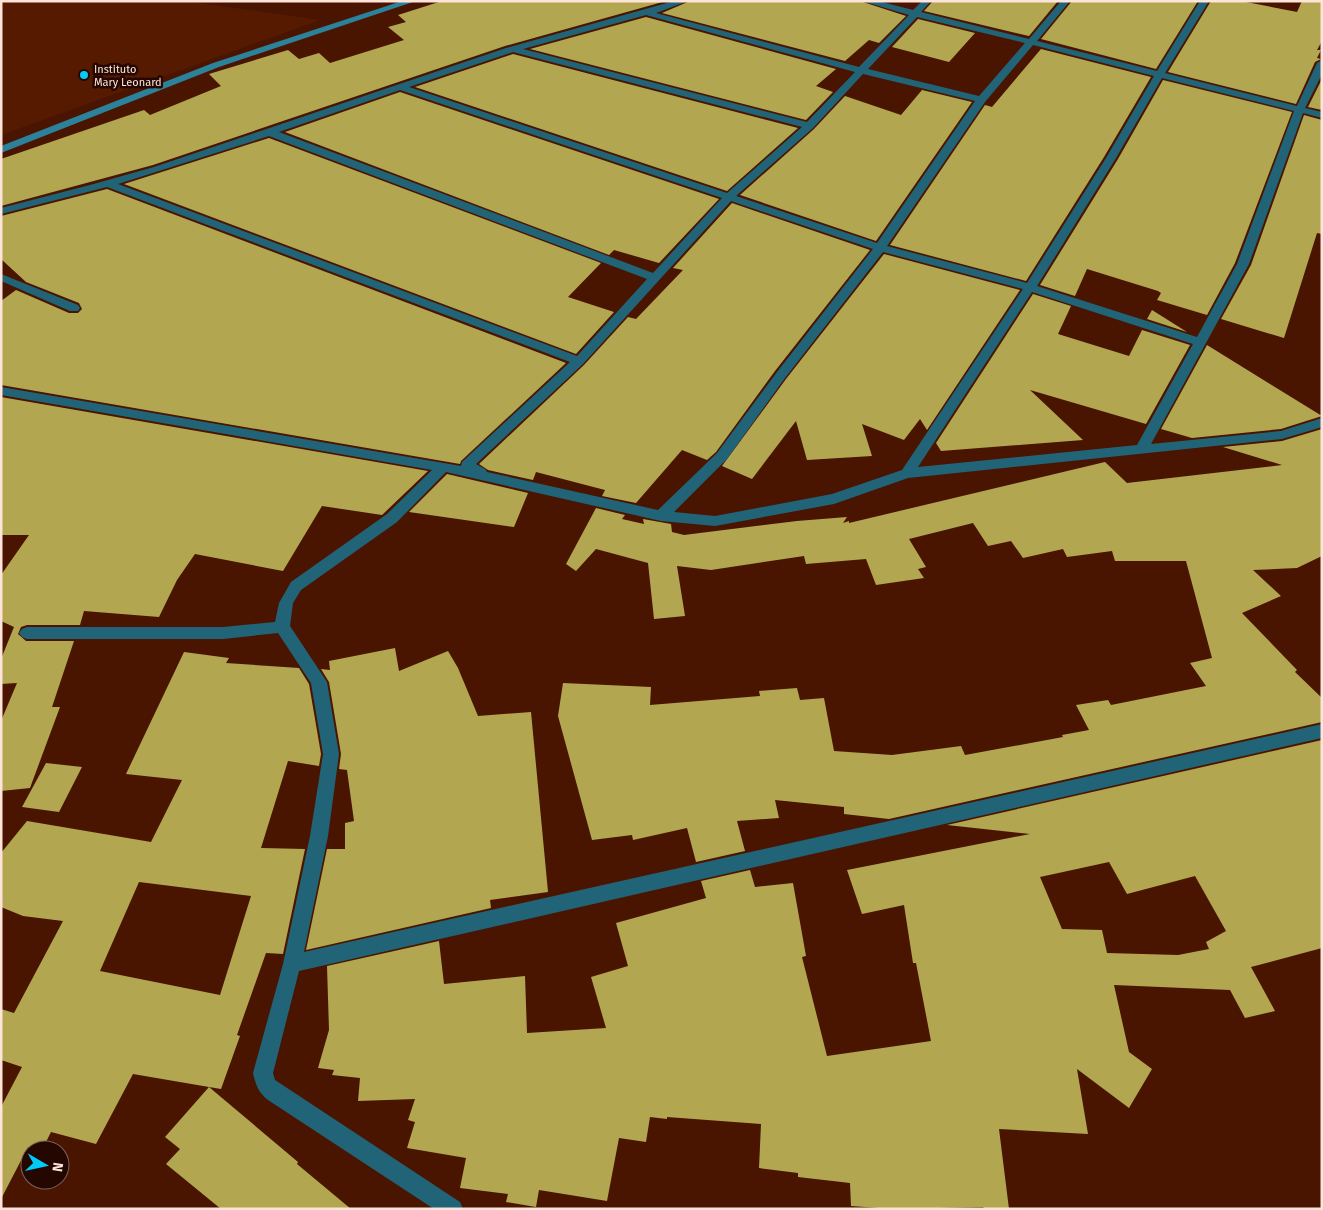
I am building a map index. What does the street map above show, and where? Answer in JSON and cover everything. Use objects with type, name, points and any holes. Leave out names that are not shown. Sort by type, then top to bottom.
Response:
[{"type":"street","points":[[1,150],[216,65],[412,1]]},
{"type":"street","points":[[1,211],[108,184],[269,132],[398,86],[512,49],[647,14],[684,1]]},
{"type":"street","points":[[866,1],[916,15],[1322,114]]},
{"type":"street","points":[[484,475],[467,465],[579,361],[730,196],[809,126],[916,15],[927,1]]},
{"type":"street","points":[[661,516],[722,456],[781,375],[880,248],[981,100],[1032,43],[1066,1]]},
{"type":"street","points":[[907,473],[1028,287],[1055,249],[1205,1]]},
{"type":"street","points":[[647,14],[981,100]]},
{"type":"street","points":[[512,49],[809,126]]},
{"type":"street","points":[[1141,450],[1243,264],[1300,109],[1322,62]]},
{"type":"street","points":[[398,86],[730,196],[880,248],[1028,287],[1201,342]]},
{"type":"street","points":[[269,132],[656,278]]},
{"type":"street","points":[[108,184],[579,361]]},
{"type":"street","points":[[1,276],[74,308]]},
{"type":"street","points":[[1,392],[443,467],[661,516],[715,521],[834,499],[907,473],[1282,435],[1322,422]]},
{"type":"street","points":[[443,467],[392,518],[296,586],[286,603],[282,628],[319,682],[331,754],[320,836],[292,964],[263,1074],[266,1086],[453,1209]]},
{"type":"street","points":[[27,633],[223,633],[282,628]]},
{"type":"street","points":[[292,964],[1322,731]]},
{"type":"shaded area","name":"Instituto Mary Leonard","points":[[1,1],[185,1],[320,20],[1,135]]},
{"type":"building","points":[[442,1],[666,1],[505,46],[153,165],[1,206],[1,159],[144,110],[150,115],[221,86],[209,74],[288,50],[299,59],[319,53],[330,63],[404,40],[388,27],[406,22],[398,15]]},
{"type":"building","points":[[690,1],[860,1],[906,16],[879,43],[869,40],[845,61],[662,13]]},
{"type":"building","points":[[933,1],[1058,1],[1029,36],[924,11]]},
{"type":"building","points":[[1072,1],[1198,1],[1156,69],[1041,39]]},
{"type":"building","points":[[1211,1],[1241,1],[1297,12],[1302,1],[1322,1],[1322,41],[1317,50],[1321,50],[1317,58],[1321,59],[1315,62],[1296,104],[1168,72]]},
{"type":"building","points":[[646,17],[836,69],[816,86],[833,92],[806,120],[530,49]]},
{"type":"building","points":[[918,19],[975,33],[949,62],[892,47]]},
{"type":"building","points":[[1041,49],[1151,77],[1104,157],[1026,281],[890,245],[985,105],[992,107]]},
{"type":"building","points":[[513,54],[798,128],[727,191],[415,87]]},
{"type":"building","points":[[1322,79],[1322,110],[1308,107]]},
{"type":"building","points":[[1163,80],[1292,112],[1235,263],[1207,315],[1157,300],[1161,293],[1158,291],[1087,269],[1075,296],[1040,285],[1118,159]]},
{"type":"building","points":[[922,90],[972,102],[876,241],[740,195],[814,129],[845,96],[901,115]]},
{"type":"building","points":[[400,92],[719,199],[659,263],[614,250],[609,255],[285,132]]},
{"type":"building","points":[[1304,115],[1322,120],[1322,234],[1317,233],[1284,338],[1221,319],[1251,265]]},
{"type":"building","points":[[269,138],[601,263],[568,297],[614,312],[576,354],[124,184]]},
{"type":"building","points":[[107,189],[566,363],[460,464],[1,385],[1,301],[16,290],[69,313],[78,313],[82,309],[79,303],[26,282],[1,259],[1,216]]},
{"type":"building","points":[[732,203],[870,250],[775,371],[716,452],[707,460],[682,450],[636,503],[602,496],[605,490],[536,472],[533,480],[488,470],[479,464],[584,365],[628,317],[636,319],[683,270],[673,268]]},
{"type":"building","points":[[884,254],[1020,290],[927,430],[920,419],[904,440],[862,424],[872,456],[807,460],[796,421],[752,479],[722,466],[786,379]]},
{"type":"building","points":[[1033,294],[1071,306],[1058,334],[1129,356],[1142,330],[1190,345],[1146,424],[1030,390],[1083,440],[941,451],[936,443]]},
{"type":"building","points":[[1152,310],[1187,332],[1147,319]]},
{"type":"building","points":[[1207,345],[1322,416],[1281,429],[1192,438],[1161,429]]},
{"type":"building","points":[[1,397],[428,471],[382,515],[322,506],[283,571],[195,554],[177,580],[159,617],[84,611],[80,625],[27,625],[21,627],[18,634],[26,641],[74,641],[52,707],[60,707],[30,788],[1,791],[1,721],[17,683],[1,684],[1,659],[14,627],[1,621],[1,575],[29,535],[1,535]]},
{"type":"building","points":[[1322,429],[1322,556],[1297,568],[1253,570],[1281,596],[1242,613],[1297,670],[1295,672],[1322,698],[1322,722],[889,819],[844,814],[844,807],[775,800],[779,818],[737,821],[745,851],[696,862],[687,828],[633,840],[632,835],[592,840],[558,716],[563,683],[651,687],[650,705],[760,696],[759,691],[797,688],[800,700],[824,698],[834,751],[892,755],[961,746],[965,755],[1063,737],[1062,735],[1089,730],[1076,705],[1108,700],[1111,705],[1206,686],[1190,663],[1212,658],[1186,561],[1115,561],[1112,551],[1067,557],[1063,549],[1023,558],[1011,541],[988,546],[973,523],[909,539],[926,567],[918,569],[924,578],[876,585],[866,559],[806,564],[804,556],[711,570],[677,566],[685,616],[654,619],[648,563],[596,549],[576,571],[566,564],[596,508],[625,515],[622,519],[644,524],[643,519],[671,524],[672,532],[684,535],[797,521],[847,517],[843,523],[849,521],[849,523],[1105,462],[1127,483],[1282,465],[1223,447],[1282,441]]},
{"type":"building","points":[[447,474],[528,493],[514,527],[409,512]]},
{"type":"building","points":[[395,648],[399,671],[448,651],[458,668],[478,716],[531,712],[548,892],[490,900],[491,908],[306,950],[327,849],[345,849],[345,823],[354,821],[347,770],[339,769],[341,754],[329,682],[321,669],[330,670],[329,661]]},
{"type":"building","points":[[184,652],[229,658],[226,663],[299,668],[309,684],[321,754],[319,766],[288,761],[261,848],[305,849],[283,954],[266,953],[237,1035],[240,1036],[221,1089],[133,1074],[96,1144],[51,1132],[47,1140],[20,1140],[20,1162],[1,1199],[1,1107],[22,1067],[1,1060],[1,1009],[14,1013],[63,921],[23,916],[1,907],[1,853],[27,821],[151,842],[182,780],[126,774]],"holes":[[[139,882],[251,896],[220,995],[100,971]]]},
{"type":"building","points":[[1322,740],[1322,948],[1251,967],[1275,1011],[1245,1018],[1230,990],[1114,985],[1129,1052],[1152,1069],[1129,1108],[1077,1069],[1088,1134],[999,1129],[1009,1209],[985,1209],[983,1207],[893,1209],[851,1206],[850,1183],[798,1177],[798,1173],[759,1168],[761,1124],[667,1117],[667,1119],[650,1117],[646,1142],[619,1138],[607,1201],[539,1190],[536,1207],[506,1202],[508,1194],[460,1188],[466,1158],[407,1148],[415,1122],[408,1120],[415,1099],[358,1101],[360,1078],[332,1075],[334,1070],[318,1068],[329,1030],[327,966],[439,941],[444,984],[525,976],[527,1033],[606,1028],[591,977],[628,966],[616,923],[706,898],[701,881],[750,870],[755,887],[793,883],[806,956],[802,957],[827,1056],[931,1041],[916,963],[913,963],[904,905],[862,914],[847,870],[1030,834],[947,825]],"holes":[[[1109,862],[1127,894],[1195,876],[1226,931],[1206,942],[1209,949],[1178,955],[1107,953],[1102,930],[1062,929],[1040,877]]]},
{"type":"building","points":[[46,763],[82,767],[59,812],[22,807]]},
{"type":"building","points":[[209,1087],[351,1209],[221,1209],[166,1164],[180,1149],[165,1137]]},
{"type":"place","name":"Instituto Mary Leonard","points":[[84,75]]}]
